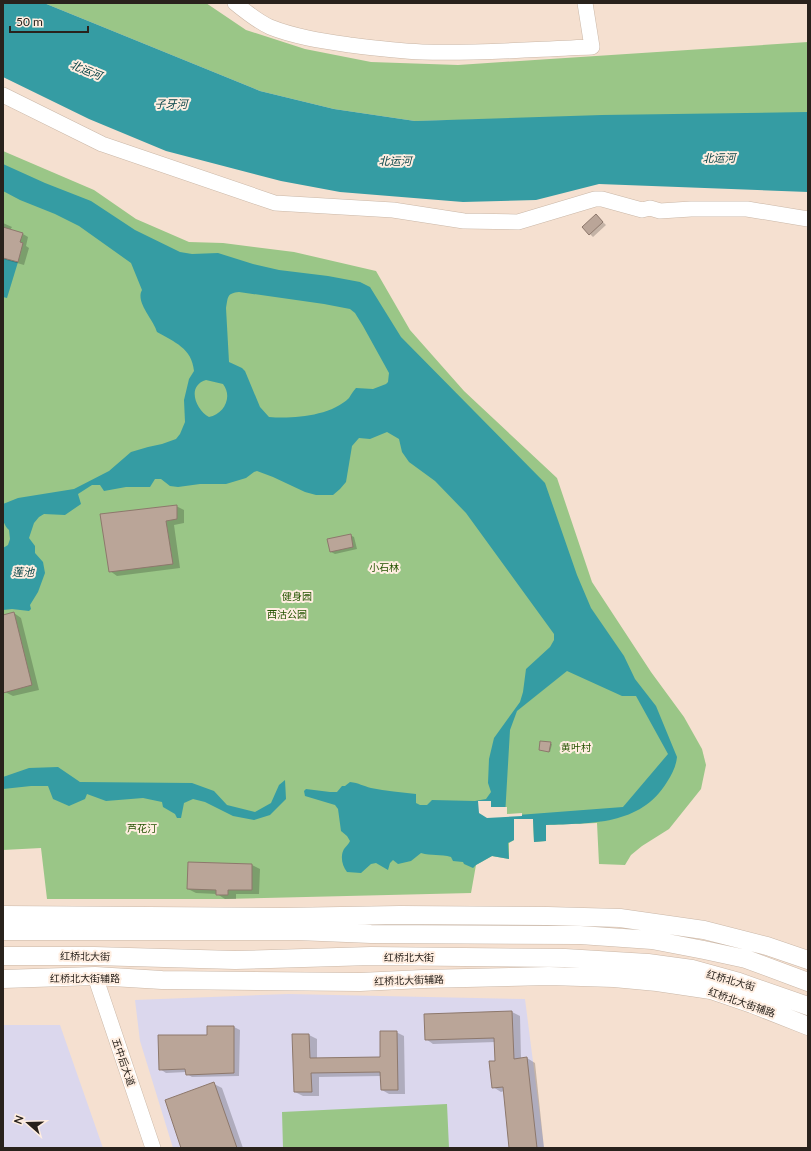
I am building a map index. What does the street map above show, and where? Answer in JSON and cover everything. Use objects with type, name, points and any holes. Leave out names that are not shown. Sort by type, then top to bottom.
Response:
[{"type":"main road","points":[[3,915],[282,917],[400,915],[620,918],[704,930],[767,946],[808,960]]},
{"type":"main road","points":[[297,931],[371,921],[400,915]]},
{"type":"main road","points":[[3,931],[297,931],[371,934],[580,935],[652,940],[746,959],[808,982]]},
{"type":"main road","name":"红桥北大街","points":[[3,956],[87,956],[235,960],[276,960],[371,956],[565,958],[648,962],[692,969],[739,982],[808,1006]]},
{"type":"main road","points":[[162,980],[235,960]]},
{"type":"main road","points":[[276,960],[334,970],[423,979]]},
{"type":"main road","name":"红桥北大街辅路","points":[[3,979],[95,976],[162,980],[360,982],[549,976],[614,978],[657,982],[711,990],[808,1026]]},
{"type":"street","points":[[235,3],[250,15],[269,26],[288,33],[335,43],[421,52],[451,53],[592,47],[585,3]]},
{"type":"street","points":[[3,95],[102,144],[275,203],[393,210],[464,221],[518,222],[595,199],[642,210],[650,208],[660,211],[691,209],[747,209],[808,218]]},
{"type":"street","name":"五中后大道","points":[[95,976],[153,1148]]},
{"type":"shaded area","points":[[288,994],[525,999],[544,1148],[173,1148],[140,1041],[135,1000]]},
{"type":"shaded area","points":[[3,1025],[60,1025],[103,1148],[3,1148]]},
{"type":"green space","points":[[44,3],[206,3],[246,30],[305,49],[371,62],[458,65],[808,42],[808,113],[415,121],[334,109],[260,91]]},
{"type":"green space","name":"西沽公园","points":[[3,151],[94,190],[136,219],[189,242],[223,243],[294,252],[376,271],[410,330],[464,391],[557,478],[592,582],[651,672],[684,717],[702,749],[706,765],[701,789],[669,829],[642,846],[631,855],[625,865],[599,864],[597,823],[546,825],[546,841],[534,842],[533,819],[514,819],[514,840],[509,843],[509,859],[492,856],[476,865],[471,893],[224,899],[47,899],[41,848],[3,850]]},
{"type":"green space","points":[[447,1104],[449,1148],[283,1148],[282,1112]]},
{"type":"water","name":"子牙河","points":[[3,3],[44,3],[260,91],[334,109],[415,121],[602,115],[808,112],[808,192],[599,184],[536,200],[463,202],[340,192],[281,181],[166,151],[89,119],[3,77]]},
{"type":"water","name":"莲池","points":[[3,164],[45,183],[91,201],[135,230],[180,252],[192,254],[218,253],[253,264],[279,270],[328,276],[360,282],[370,287],[401,337],[545,483],[577,575],[591,608],[624,656],[635,679],[656,706],[677,757],[672,773],[656,796],[643,807],[629,814],[613,819],[580,824],[546,825],[546,841],[534,842],[533,819],[514,819],[514,840],[508,843],[509,859],[492,856],[473,868],[464,864],[463,862],[453,861],[451,857],[421,853],[411,861],[398,864],[393,860],[390,863],[388,870],[376,863],[371,864],[361,873],[347,872],[345,870],[342,855],[344,849],[350,841],[341,831],[338,809],[335,805],[305,796],[304,791],[306,789],[337,792],[342,786],[345,786],[350,782],[377,789],[416,794],[416,803],[420,805],[427,805],[432,800],[475,801],[486,799],[491,792],[488,783],[489,759],[494,738],[520,702],[526,669],[550,647],[554,640],[554,634],[466,513],[435,481],[409,462],[402,452],[399,439],[387,432],[370,439],[359,438],[352,446],[346,482],[333,495],[316,495],[305,492],[257,471],[246,478],[226,484],[200,484],[178,487],[170,486],[161,479],[155,479],[150,487],[126,487],[104,491],[100,485],[92,485],[78,494],[81,504],[65,515],[44,514],[34,523],[29,538],[35,546],[35,553],[43,562],[45,573],[38,592],[30,605],[31,609],[29,611],[12,609],[3,610],[3,548],[8,545],[10,539],[9,530],[4,521],[3,504],[18,498],[74,489],[109,471],[131,452],[176,439],[185,422],[184,400],[189,379],[194,371],[193,363],[186,351],[176,343],[157,332],[141,300],[142,290],[131,263],[79,226],[3,191]],"holes":[[[239,292],[350,309],[355,313],[363,326],[389,373],[388,382],[373,389],[356,388],[349,398],[341,404],[322,412],[300,417],[269,417],[260,407],[245,371],[229,362],[226,308],[229,296],[232,293]],[[206,380],[223,384],[226,389],[227,399],[223,409],[209,417],[200,409],[195,398],[196,387]],[[567,671],[622,696],[636,696],[668,754],[623,807],[505,816],[510,730],[517,711]]]},
{"type":"water","points":[[3,258],[18,262],[7,298],[3,297]]},
{"type":"water","points":[[58,767],[80,782],[192,783],[214,791],[227,805],[255,812],[271,803],[279,785],[285,780],[286,799],[270,815],[254,820],[233,816],[205,802],[193,799],[184,803],[181,818],[177,818],[175,814],[163,807],[162,802],[143,798],[106,801],[87,794],[85,799],[69,806],[53,799],[48,786],[3,789],[3,777],[29,768]]},
{"type":"pier","points":[[478,801],[491,801],[491,807],[507,807],[507,814],[522,813],[522,816],[487,818],[479,813]]},
{"type":"building","points":[[596,214],[603,222],[589,235],[582,227]]},
{"type":"building","points":[[3,227],[23,233],[20,242],[23,243],[18,262],[3,258]]},
{"type":"building","points":[[177,505],[177,519],[166,521],[173,564],[109,572],[100,514]]},
{"type":"building","points":[[351,534],[353,547],[330,552],[327,539]]},
{"type":"building","points":[[14,612],[32,685],[3,693],[3,615]]},
{"type":"building","points":[[540,741],[551,742],[549,752],[539,750]]},
{"type":"building","points":[[188,862],[252,864],[252,890],[228,890],[228,895],[216,895],[216,890],[187,889]]},
{"type":"building","points":[[512,1011],[514,1059],[527,1057],[537,1148],[509,1148],[503,1087],[492,1088],[489,1061],[495,1061],[494,1038],[425,1040],[424,1014]]},
{"type":"building","points":[[207,1026],[234,1026],[234,1073],[186,1075],[185,1069],[159,1070],[158,1035],[207,1035]]},
{"type":"building","points":[[380,1031],[397,1031],[398,1090],[381,1090],[380,1072],[311,1073],[312,1092],[294,1092],[292,1034],[309,1034],[310,1058],[380,1057]]},
{"type":"building","points":[[214,1082],[237,1148],[181,1148],[165,1100]]},
{"type":"water label","name":"北运河","points":[[86,70]]},
{"type":"water label","name":"北运河","points":[[719,158]]},
{"type":"water label","name":"北运河","points":[[395,161]]},
{"type":"park label","name":"小石林","points":[[384,567]]},
{"type":"park label","name":"健身园","points":[[297,596]]},
{"type":"park label","name":"黄叶村","points":[[576,747]]},
{"type":"park label","name":"芦花汀","points":[[142,828]]}]
